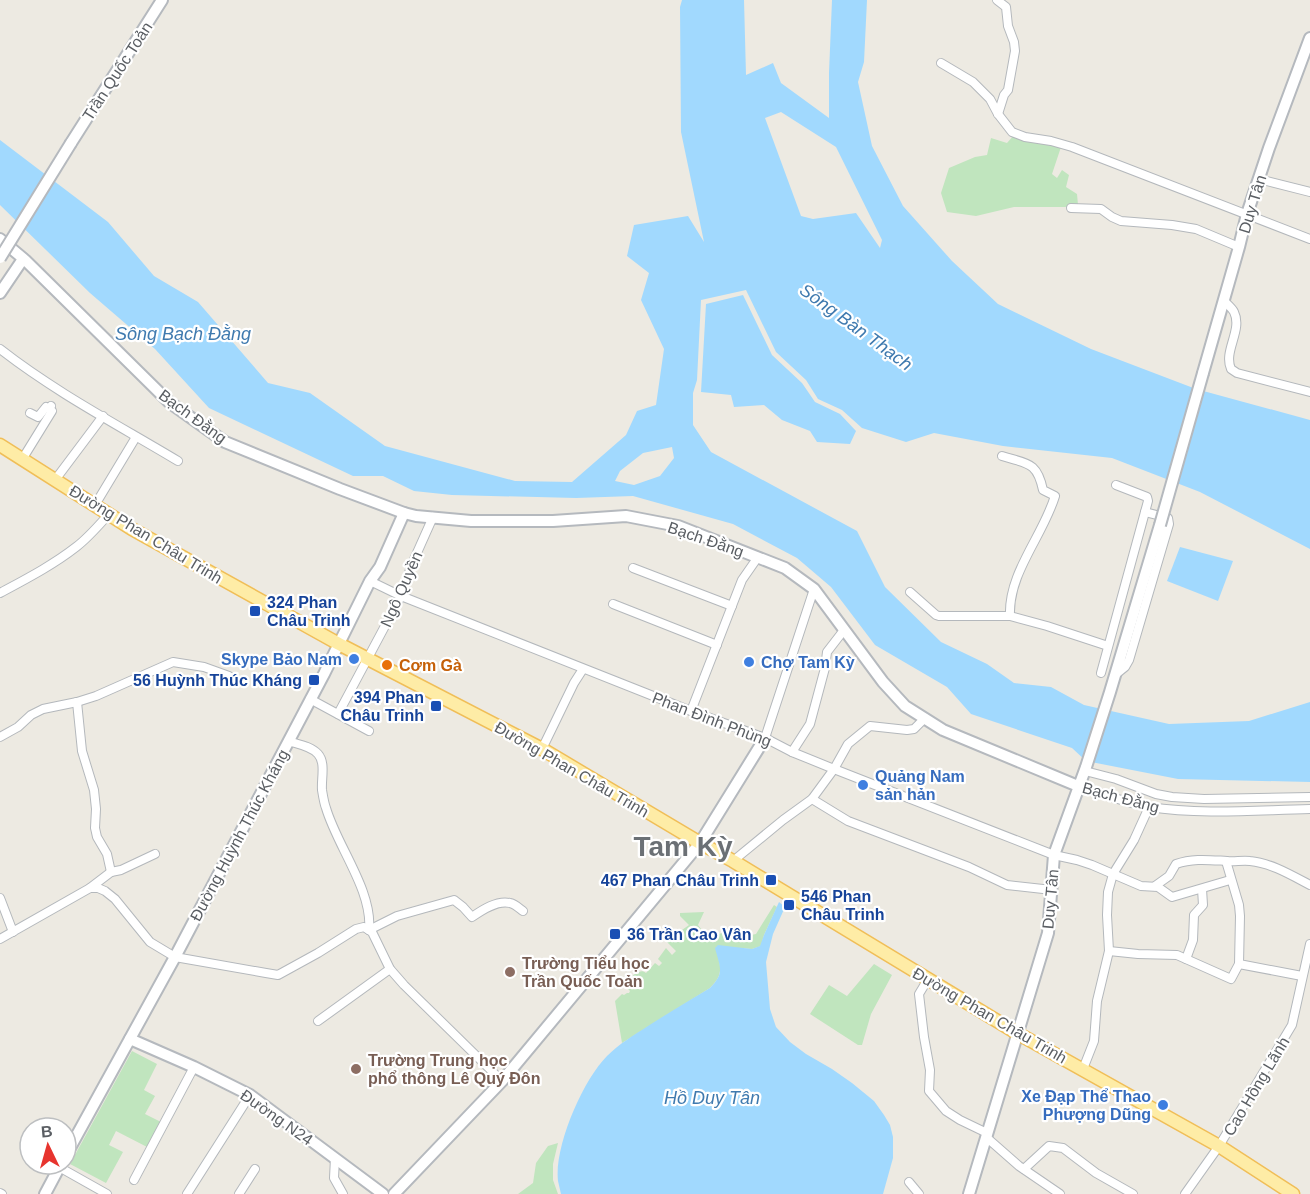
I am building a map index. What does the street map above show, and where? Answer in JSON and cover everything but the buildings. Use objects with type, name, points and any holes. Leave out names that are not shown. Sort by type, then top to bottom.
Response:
[{"type":"main road","name":"Đường Phan Châu Trinh","points":[[0,445],[132,529],[339,644],[542,749],[733,861],[1017,1033],[1219,1146],[1293,1194]]},
{"type":"street","name":"Trần Quốc Toản","points":[[0,258],[162,0]]},
{"type":"street","points":[[996,0],[1006,7],[1008,26],[1015,51],[1008,90],[998,114]]},
{"type":"street","name":"Duy Tân","points":[[969,1194],[1048,933],[1054,855],[1086,769],[1110,692],[1160,525],[1247,214],[1310,38]]},
{"type":"street","points":[[941,63],[973,82],[990,99],[1012,132],[1072,147],[1310,239]]},
{"type":"street","points":[[1259,179],[1310,192]]},
{"type":"street","points":[[1071,208],[1101,209],[1121,221],[1196,229],[1239,247]]},
{"type":"street","name":"Bạch Đằng","points":[[0,239],[169,402],[225,442],[404,513],[471,521],[530,521],[626,516],[678,526],[785,568],[814,589],[883,682],[905,706],[943,729],[1078,786],[1149,807],[1214,812],[1310,809]]},
{"type":"street","points":[[0,293],[23,259]]},
{"type":"street","points":[[1224,301],[1233,310],[1236,322],[1229,361],[1231,369],[1237,373],[1310,392]]},
{"type":"street","points":[[0,349],[72,399],[178,461]]},
{"type":"street","points":[[23,458],[52,411],[50,407],[46,407],[38,417],[30,413]]},
{"type":"street","points":[[55,480],[102,417]]},
{"type":"street","points":[[95,506],[136,437]]},
{"type":"street","points":[[1002,456],[1026,463],[1034,469],[1040,477],[1042,490],[1055,496],[1021,570],[1010,600],[1010,616]]},
{"type":"street","points":[[1101,673],[1148,501],[1147,497],[1116,484]]},
{"type":"street","points":[[1115,675],[1130,660],[1170,522],[1167,518],[1146,512]]},
{"type":"street","name":"Đường Huỳnh Thúc Kháng","points":[[78,1133],[175,957],[370,581],[380,567],[404,513]]},
{"type":"street","points":[[0,593],[75,549],[109,514]]},
{"type":"street","name":"Ngô Quyền","points":[[338,714],[400,596],[433,517]]},
{"type":"street","points":[[691,711],[742,580],[758,557]]},
{"type":"street","points":[[633,568],[732,606]]},
{"type":"street","name":"Phan Đình Phùng","points":[[370,581],[400,596],[583,669],[765,738],[834,769],[1054,855],[1077,860],[1141,886],[1155,886],[1172,897],[1230,880]]},
{"type":"street","points":[[394,1194],[502,1081],[699,843],[765,738],[814,589]]},
{"type":"street","points":[[910,592],[939,616],[1010,616],[1108,646]]},
{"type":"street","points":[[1120,600],[1136,605]]},
{"type":"street","points":[[613,604],[717,645]]},
{"type":"street","points":[[792,752],[810,724],[825,668],[826,652],[844,630]]},
{"type":"street","points":[[0,737],[43,709],[96,696],[173,662],[204,667],[230,676]]},
{"type":"street","points":[[542,749],[583,669]]},
{"type":"street","points":[[310,699],[369,731]]},
{"type":"street","points":[[77,702],[82,751],[94,790],[95,828],[97,837],[107,854],[111,872]]},
{"type":"street","points":[[733,861],[812,799],[834,769],[848,744],[870,726],[914,729],[925,718]]},
{"type":"street","points":[[288,741],[311,749],[318,754],[322,764],[322,789],[326,809],[366,900],[370,919],[369,930]]},
{"type":"street","points":[[1086,769],[1156,794],[1172,797],[1204,799],[1310,796]]},
{"type":"street","points":[[812,799],[848,821],[969,867],[1000,882],[1052,890]]},
{"type":"street","points":[[1083,1069],[1094,1041],[1097,1001],[1109,951],[1107,897],[1113,874],[1134,840],[1149,807]]},
{"type":"street","points":[[0,939],[90,888],[111,872],[121,870],[155,854]]},
{"type":"street","points":[[1155,886],[1169,876],[1176,864],[1207,859],[1261,863],[1286,872],[1310,885]]},
{"type":"street","points":[[1109,951],[1177,955],[1232,979],[1239,964],[1240,916],[1237,896],[1230,880],[1226,861]]},
{"type":"street","points":[[90,888],[105,891],[115,899],[150,942],[175,957],[278,975],[356,929],[364,927],[372,932],[390,969],[404,985],[502,1081]]},
{"type":"street","points":[[1186,959],[1193,940],[1194,915],[1203,905],[1202,889]]},
{"type":"street","points":[[0,898],[12,932]]},
{"type":"street","points":[[369,930],[397,916],[445,901],[454,900],[472,917],[485,908],[505,903],[512,903],[523,911]]},
{"type":"street","name":"Cao Hồng Lãnh","points":[[1185,1194],[1219,1146],[1292,1025],[1310,944]]},
{"type":"street","points":[[1239,964],[1302,976]]},
{"type":"street","points":[[318,1020],[390,969]]},
{"type":"street","points":[[928,979],[919,994],[930,1070],[928,1091],[946,1111],[987,1135],[1022,1168],[1060,1194]]},
{"type":"street","name":"Đường N24","points":[[130,1038],[250,1095],[383,1194]]},
{"type":"street","points":[[134,1180],[194,1067]]},
{"type":"street","points":[[188,1194],[250,1095]]},
{"type":"street","points":[[1022,1168],[1049,1146],[1063,1148],[1096,1173],[1132,1194]]},
{"type":"street","points":[[334,1158],[334,1178],[343,1194]]},
{"type":"street","points":[[239,1194],[255,1169]]},
{"type":"street","points":[[45,1194],[54,1176]]},
{"type":"street","points":[[78,1176],[107,1194]]},
{"type":"street","points":[[909,1182],[919,1194]]},
{"type":"green space","points":[[1014,135],[1062,144],[1052,174],[1057,178],[1062,170],[1069,175],[1066,187],[1077,194],[1078,205],[1014,207],[976,216],[947,212],[941,193],[949,168],[975,157],[987,155],[991,138],[1007,143]]},
{"type":"green space","points":[[774,905],[777,907],[761,946],[717,953],[720,972],[710,988],[622,1043],[615,1001],[622,994],[629,993],[628,989],[635,984],[638,986],[641,983],[632,976],[641,971],[646,973],[655,963],[659,966],[662,963],[658,959],[666,948],[672,955],[676,951],[667,942],[671,938],[677,941],[679,938],[675,934],[689,925],[680,913],[704,912],[698,925],[705,934],[715,935],[729,931],[746,936],[756,934]]},
{"type":"green space","points":[[874,964],[892,975],[871,1014],[862,1045],[858,1045],[810,1014],[829,985],[847,996]]},
{"type":"green space","points":[[132,1051],[157,1064],[144,1090],[155,1096],[145,1114],[163,1123],[149,1148],[116,1131],[109,1145],[123,1152],[106,1183],[78,1168],[78,1149]]},
{"type":"green space","points":[[558,1143],[553,1164],[553,1180],[558,1194],[518,1194],[533,1183],[536,1163],[548,1146]]},
{"type":"water","points":[[682,0],[744,0],[746,75],[773,63],[781,83],[829,118],[832,0],[867,0],[864,62],[858,82],[872,146],[903,206],[952,261],[998,304],[1091,349],[1196,389],[1310,420],[1310,549],[1200,492],[1112,458],[1003,446],[934,433],[906,442],[862,428],[842,410],[818,399],[806,380],[776,352],[746,290],[701,300],[697,380],[693,393],[693,425],[711,452],[857,531],[885,587],[941,642],[987,664],[1014,683],[1051,687],[1084,705],[1169,724],[1249,721],[1310,702],[1310,782],[1178,779],[1086,761],[1072,748],[971,714],[947,687],[875,645],[831,587],[797,558],[733,524],[633,496],[576,498],[452,495],[414,491],[383,476],[353,476],[209,408],[155,349],[90,293],[0,205],[0,140],[108,222],[154,276],[198,302],[268,383],[310,393],[385,446],[515,481],[572,482],[626,435],[637,411],[656,405],[664,349],[641,300],[649,273],[627,256],[634,225],[688,216],[704,242],[681,132],[680,7]],"holes":[[[781,112],[836,147],[882,240],[880,248],[856,213],[813,219],[801,216],[765,118]],[[672,447],[674,458],[660,476],[634,485],[615,481],[620,471],[643,453]]]},
{"type":"water","points":[[743,295],[772,355],[802,383],[815,402],[840,414],[856,431],[850,444],[817,442],[810,431],[782,420],[764,405],[734,407],[731,395],[701,392],[706,304]]},
{"type":"water","points":[[1180,547],[1233,561],[1218,601],[1167,581]]},
{"type":"water","name":"Hồ Duy Tân","points":[[779,902],[785,907],[773,934],[766,962],[770,1009],[776,1027],[806,1054],[852,1083],[874,1101],[884,1115],[893,1137],[893,1158],[883,1194],[561,1194],[558,1167],[565,1132],[580,1097],[598,1067],[607,1056],[627,1040],[715,983],[720,969],[715,948],[718,945],[752,949],[760,946]]},
{"type":"place","name":"324 Phan Châu Trinh","points":[[255,611]]},
{"type":"place","name":"Skype Bảo Nam","points":[[354,659]]},
{"type":"place","name":"Chợ Tam Kỳ","points":[[749,662]]},
{"type":"place","name":"Cơm Gà","points":[[387,665]]},
{"type":"place","name":"56 Huỳnh Thúc Kháng","points":[[314,680]]},
{"type":"place","name":"394 Phan Châu Trinh","points":[[436,706]]},
{"type":"place","name":"Quảng Nam sản hản","points":[[863,785]]},
{"type":"place","name":"467 Phan Châu Trinh","points":[[771,880]]},
{"type":"place","name":"546 Phan Châu Trinh","points":[[789,905]]},
{"type":"place","name":"36 Trần Cao Vân","points":[[615,934]]},
{"type":"place","name":"Trường Tiểu học Trần Quốc Toản","points":[[510,972]]},
{"type":"place","name":"Trường Trung học phổ thông Lê Quý Đôn","points":[[356,1069]]},
{"type":"place","name":"Xe Đạp Thể Thao Phượng Dũng","points":[[1163,1105]]},
{"type":"district","name":"Tam Kỳ","points":[[683,846]]},
{"type":"water label","name":"Sông Bàn Thạch","points":[[856,327]]},
{"type":"water label","name":"Sông Bạch Đằng","points":[[183,334]]}]
